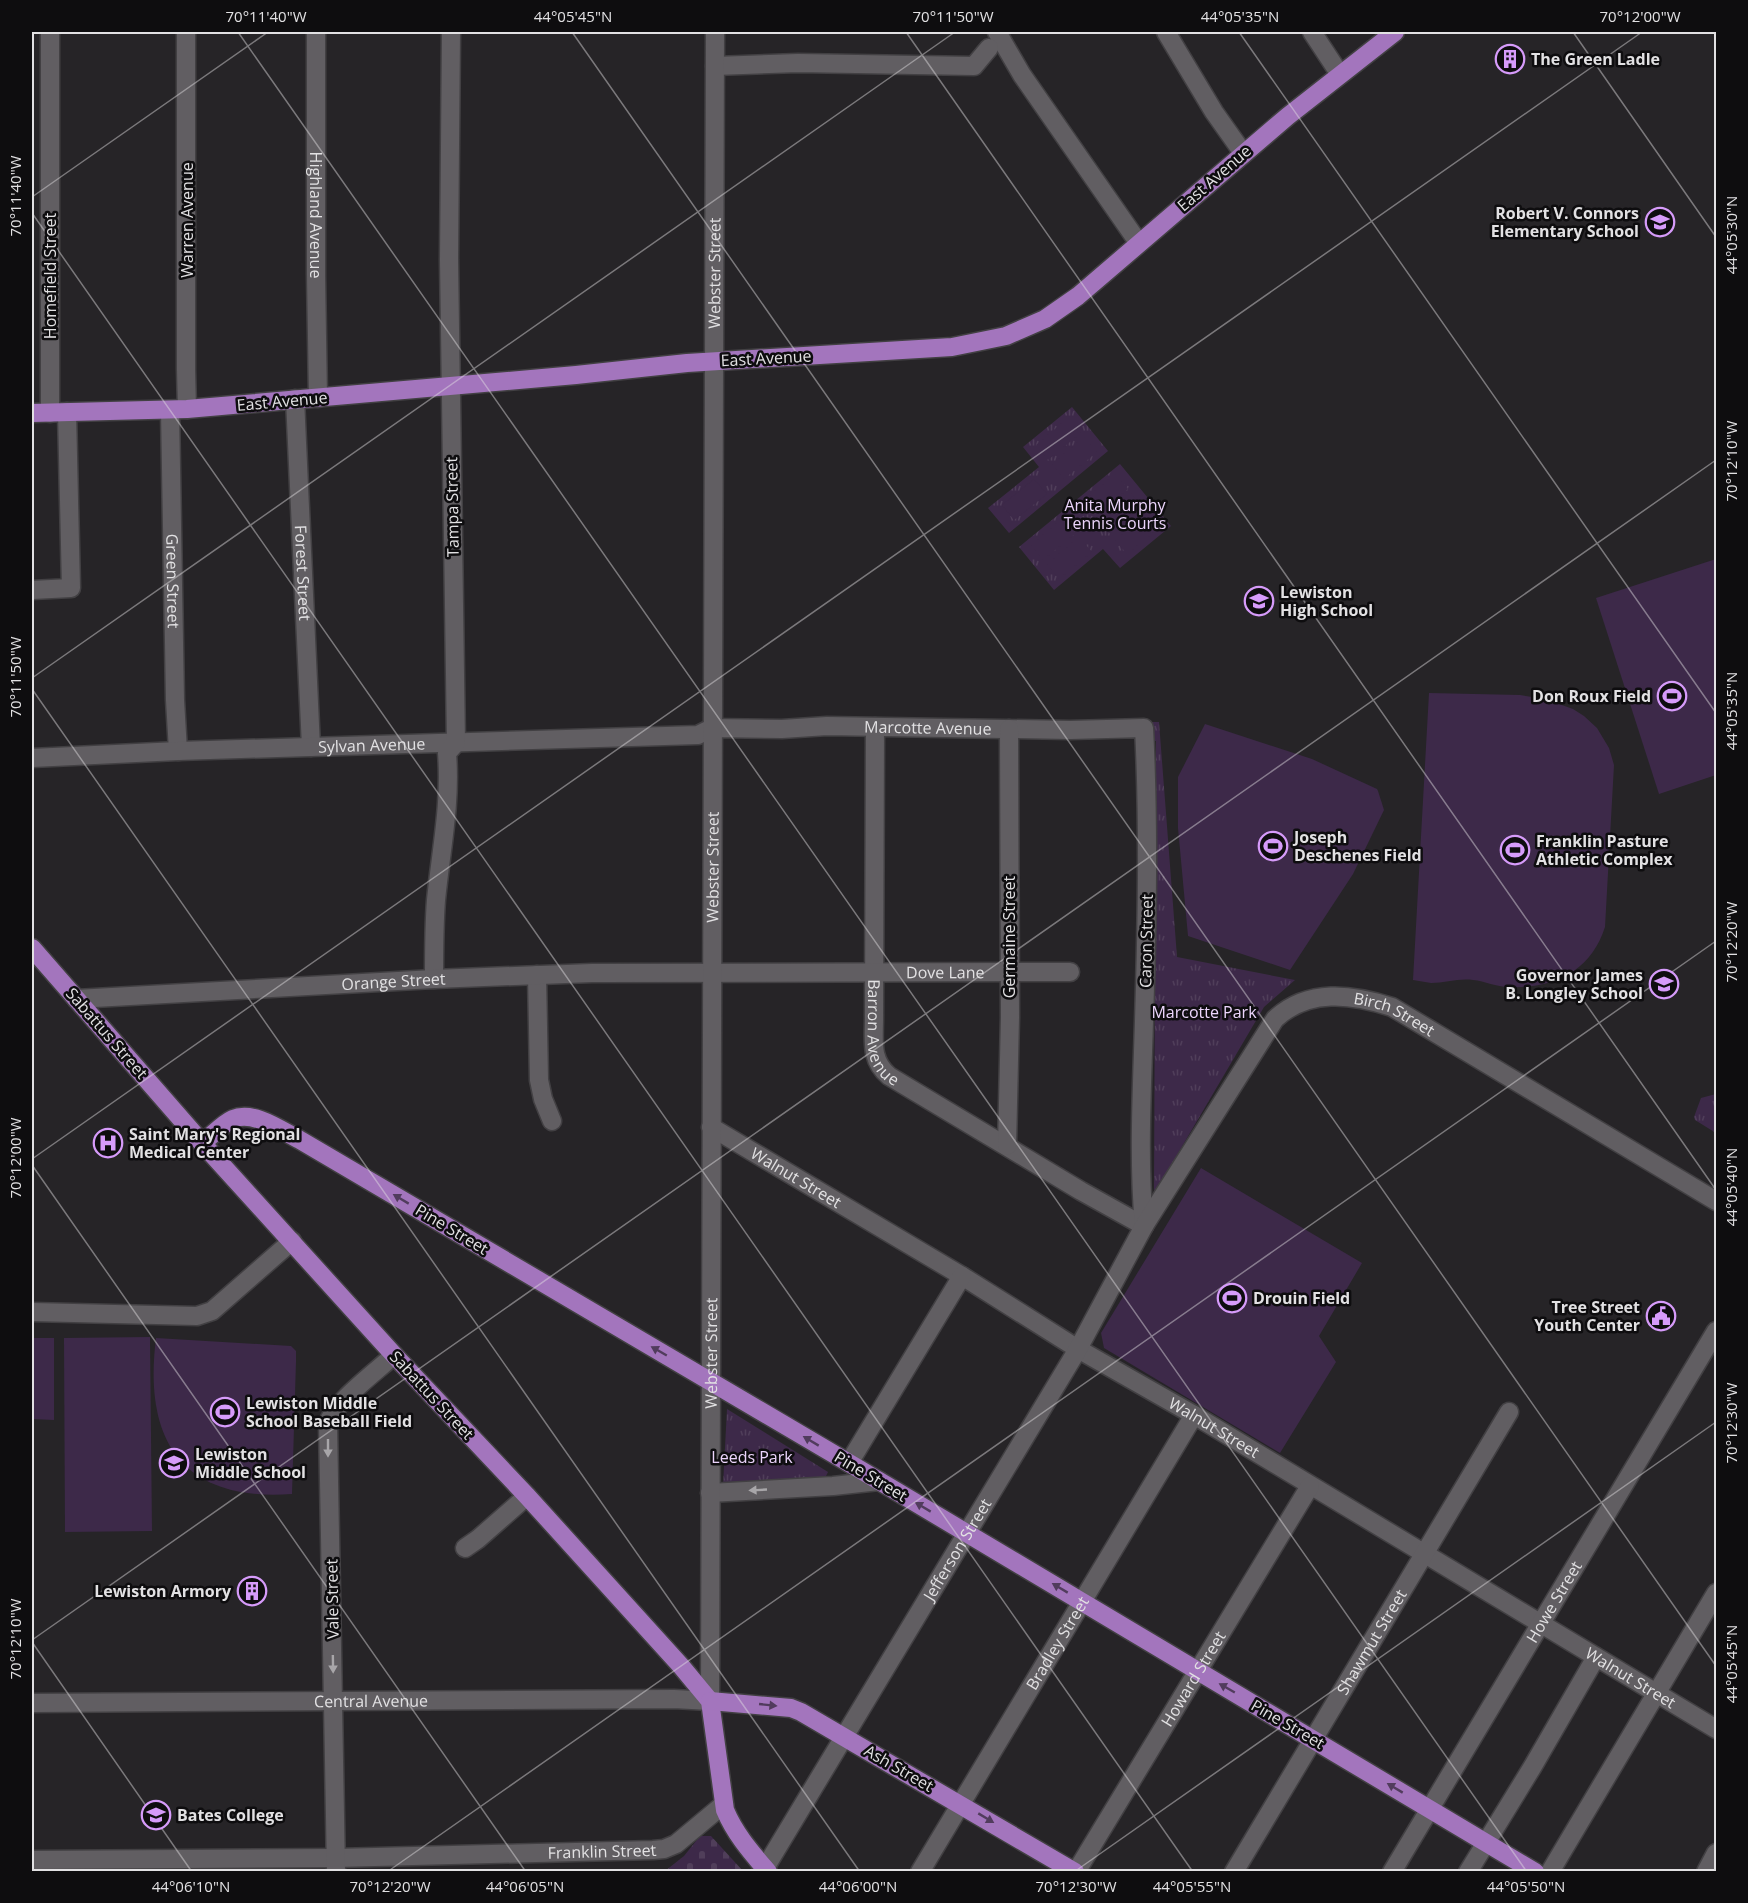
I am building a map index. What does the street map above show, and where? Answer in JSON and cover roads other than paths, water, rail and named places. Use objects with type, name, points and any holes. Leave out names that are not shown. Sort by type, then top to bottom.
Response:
[{"type":"main road","name":"East Avenue","points":[[32,413],[179,409],[714,361],[913,351],[952,347],[1006,336],[1046,319],[1078,296],[1138,242],[1339,73],[1395,32]]},
{"type":"main road","name":"Sabattus Street","points":[[32,948],[202,1143],[394,1355],[527,1496],[710,1701]]},
{"type":"main road","name":"Pine Street","points":[[202,1143],[233,1119],[244,1117],[262,1121],[300,1140],[966,1532],[1535,1872]]},
{"type":"main road","name":"Ash Street","points":[[710,1701],[791,1708],[960,1803],[1076,1872]]},
{"type":"main road","points":[[710,1701],[724,1804],[730,1823],[766,1870]]},
{"type":"street","name":"Homefield Street","points":[[32,590],[71,588],[59,412],[50,32]]},
{"type":"street","name":"Warren Avenue","points":[[179,409],[186,369],[186,32]]},
{"type":"street","name":"Highland Avenue","points":[[316,32],[318,398]]},
{"type":"street","name":"Tampa Street","points":[[434,979],[436,900],[447,816],[449,780],[447,753],[456,743],[448,260],[451,32]]},
{"type":"street","name":"Webster Street","points":[[710,1701],[715,32]]},
{"type":"street","points":[[996,32],[1022,75],[1138,242]]},
{"type":"street","points":[[1166,32],[1214,112],[1243,153]]},
{"type":"street","points":[[1312,32],[1339,73]]},
{"type":"street","points":[[715,66],[798,63],[974,66],[986,40],[1022,75]]},
{"type":"street","name":"Forest Street","points":[[295,399],[311,747]]},
{"type":"street","name":"Green Street","points":[[178,752],[175,689],[179,409]]},
{"type":"street","name":"Marcotte Avenue","points":[[712,728],[875,726],[1009,729],[1144,728]]},
{"type":"street","name":"Barron Avenue","points":[[875,726],[875,1056],[880,1068],[889,1076],[1144,1226]]},
{"type":"street","name":"Sylvan Avenue","points":[[32,758],[698,735],[712,728]]},
{"type":"street","name":"Caron Street","points":[[1144,728],[1147,891],[1142,1100],[1144,1226]]},
{"type":"street","name":"Germaine Street","points":[[1007,1146],[1009,729]]},
{"type":"street","name":"Dove Lane","points":[[711,972],[1070,972]]},
{"type":"street","name":"Orange Street","points":[[76,999],[434,979],[711,972]]},
{"type":"street","points":[[537,975],[539,1080],[543,1099],[552,1121]]},
{"type":"street","name":"Birch Street","points":[[1144,1226],[1275,1018],[1298,1002],[1312,998],[1346,996],[1371,1000],[1407,1015],[1716,1201]]},
{"type":"street","name":"Walnut Street","points":[[711,1127],[962,1276],[1078,1349],[1716,1729]]},
{"type":"street","name":"Jefferson Street","points":[[766,1870],[966,1532],[1078,1349],[1144,1226]]},
{"type":"street","points":[[32,1312],[197,1316],[212,1311],[292,1240]]},
{"type":"street","points":[[849,1463],[962,1276]]},
{"type":"street","name":"Howe Street","points":[[1392,1872],[1716,1331]]},
{"type":"street","name":"Vale Street","points":[[336,1865],[328,1424],[329,1417],[337,1406],[394,1355]]},
{"type":"street","name":"Shawmut Street","points":[[1234,1872],[1509,1412]]},
{"type":"street","name":"Bradley Street","points":[[920,1872],[1194,1416]]},
{"type":"street","points":[[710,1492],[833,1486],[879,1481]]},
{"type":"street","name":"Howard Street","points":[[1076,1872],[1310,1486]]},
{"type":"street","points":[[465,1548],[527,1496]]},
{"type":"street","points":[[1550,1872],[1716,1593]]},
{"type":"street","points":[[1468,1872],[1596,1657]]},
{"type":"street","name":"Central Avenue","points":[[32,1703],[674,1699],[710,1701]]},
{"type":"street","name":"Franklin Street","points":[[32,1860],[336,1865],[664,1849],[676,1844],[724,1804]]},
{"type":"street","points":[[1706,1872],[1716,1853]]},
{"type":"place","name":"The Green Ladle","points":[[1510,59]]},
{"type":"place","name":"Robert V. Connors Elementary School","points":[[1660,222]]},
{"type":"place","name":"Lewiston High School","points":[[1259,601]]},
{"type":"place","name":"Don Roux Field","points":[[1672,696]]},
{"type":"place","name":"Joseph Deschenes Field","points":[[1273,846]]},
{"type":"place","name":"Franklin Pasture Athletic Complex","points":[[1515,850]]},
{"type":"place","name":"Governor James B. Longley School","points":[[1664,984]]},
{"type":"place","name":"Saint Mary's Regional Medical Center","points":[[108,1143]]},
{"type":"place","name":"Drouin Field","points":[[1232,1298]]},
{"type":"place","name":"Tree Street Youth Center","points":[[1661,1316]]},
{"type":"place","name":"Lewiston Middle School Baseball Field","points":[[225,1412]]},
{"type":"place","name":"Lewiston Middle School","points":[[174,1463]]},
{"type":"place","name":"Lewiston Armory","points":[[252,1591]]},
{"type":"place","name":"Bates College","points":[[156,1815]]},
{"type":"park label","name":"Anita Murphy Tennis Courts","points":[[1115,514]]},
{"type":"park label","name":"Marcotte Park","points":[[1204,1012]]},
{"type":"park label","name":"Leeds Park","points":[[752,1457]]}]
